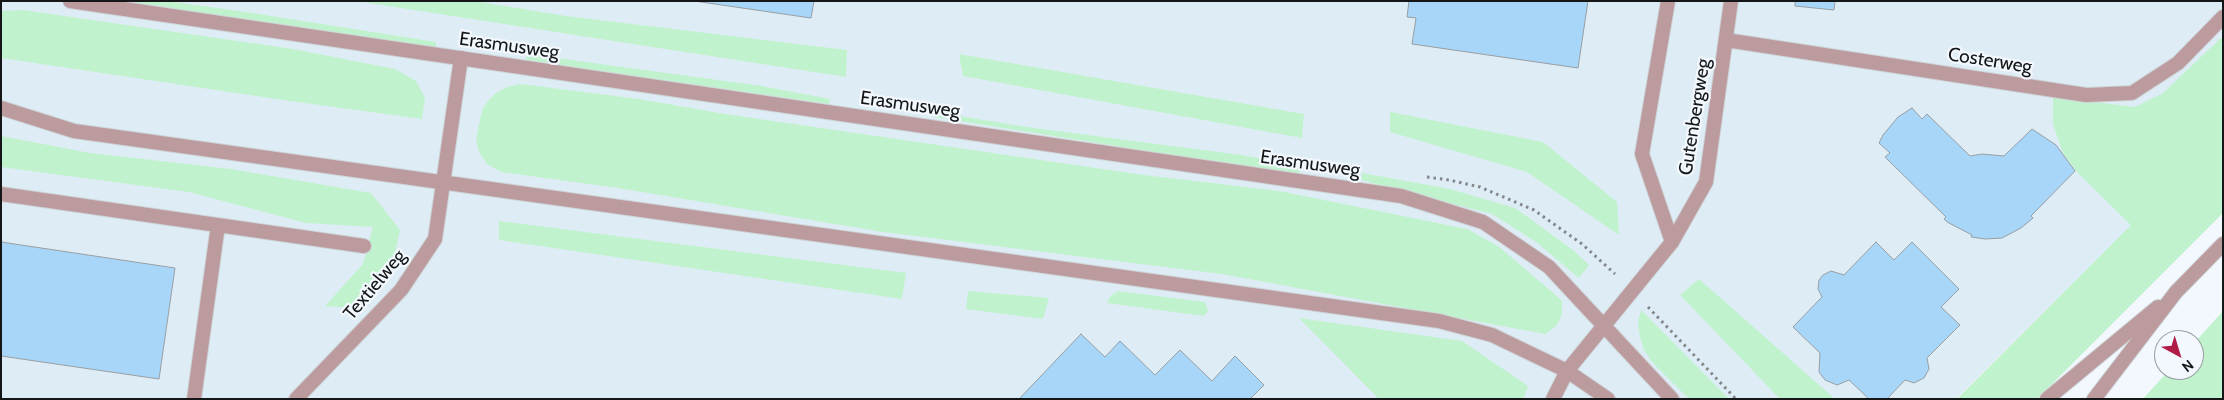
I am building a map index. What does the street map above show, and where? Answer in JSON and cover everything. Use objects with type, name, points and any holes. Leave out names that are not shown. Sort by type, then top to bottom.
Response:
[{"type":"street","name":"Erasmusweg","points":[[70,1],[1401,196],[1483,222],[1549,267],[1672,399]]},
{"type":"street","points":[[1668,1],[1642,154],[1672,242]]},
{"type":"street","name":"Gutenbergweg","points":[[1553,399],[1567,371],[1672,242],[1706,182],[1732,1]]},
{"type":"street","name":"Costerweg","points":[[1726,40],[2086,95],[2114,94],[2132,93],[2178,63],[2223,17]]},
{"type":"street","name":"Textielweg","points":[[296,399],[406,283],[435,240],[461,58]]},
{"type":"street","points":[[1,108],[74,131],[1439,321],[1492,335],[1567,371],[1608,399]]},
{"type":"street","points":[[1,194],[364,246]]},
{"type":"street","points":[[194,399],[218,225]]},
{"type":"street","points":[[2047,399],[2176,292],[2223,244]]},
{"type":"street","points":[[2094,399],[2176,292]]},
{"type":"shaded area","points":[[1,1],[2223,1],[2223,134],[1956,399],[1,399]]},
{"type":"green space","points":[[123,1],[166,1],[246,12],[436,42],[436,48]]},
{"type":"green space","points":[[356,1],[474,1],[566,16],[847,50],[846,77]]},
{"type":"green space","points":[[23,10],[293,49],[395,69],[416,81],[425,98],[422,119],[1,58],[1,11]]},
{"type":"green space","points":[[2223,36],[2223,213],[2037,399],[1957,399],[2131,225],[2076,171],[2063,153],[2053,124],[2053,97],[2135,107],[2163,93]]},
{"type":"green space","points":[[527,54],[762,86],[830,99],[829,104],[526,60]]},
{"type":"green space","points":[[959,54],[1304,114],[1302,138],[963,76]]},
{"type":"green space","points":[[521,84],[639,99],[725,114],[1144,175],[1279,191],[1467,229],[1498,246],[1551,291],[1562,301],[1562,314],[1557,325],[1545,334],[1222,274],[883,232],[618,188],[501,172],[487,164],[479,152],[476,140],[482,110],[496,93],[507,87]]},
{"type":"green space","points":[[934,112],[1027,127],[1241,155],[1301,166],[1299,175],[934,117]]},
{"type":"green space","points":[[1390,112],[1543,142],[1617,202],[1619,235],[1527,172],[1390,132]]},
{"type":"green space","points":[[1,136],[90,153],[231,169],[371,193],[400,230],[391,271],[354,308],[325,306],[363,264],[373,227],[306,223],[189,192],[1,167]]},
{"type":"green space","points":[[1362,173],[1450,189],[1515,208],[1573,250],[1589,265],[1579,278],[1536,242],[1492,214],[1361,180]]},
{"type":"green space","points":[[499,221],[906,273],[902,299],[499,240]]},
{"type":"green space","points":[[1699,279],[1835,399],[1780,399],[1680,295]]},
{"type":"green space","points":[[968,291],[1049,298],[1043,319],[966,309]]},
{"type":"green space","points":[[1118,291],[1205,302],[1208,311],[1204,316],[1107,303],[1110,296]]},
{"type":"green space","points":[[1641,310],[1729,399],[1689,399],[1652,362],[1644,350],[1640,337],[1638,323]]},
{"type":"green space","points":[[2223,311],[2223,399],[2143,399],[2160,380],[2204,380],[2204,332]]},
{"type":"green space","points":[[1299,318],[1462,341],[1528,386],[1523,399],[1379,399]]},
{"type":"building","points":[[694,1],[814,1],[811,18]]},
{"type":"building","points":[[1409,1],[1588,1],[1578,68],[1412,44],[1416,18],[1407,17]]},
{"type":"building","points":[[1795,1],[1835,1],[1834,10],[1795,6]]},
{"type":"building","points":[[1912,108],[1922,119],[1927,114],[1970,156],[1982,154],[2004,156],[2032,129],[2056,145],[2075,171],[2031,216],[2033,218],[2021,228],[2002,238],[1985,239],[1971,237],[1972,235],[1947,222],[1944,219],[1946,217],[1885,157],[1890,153],[1879,143],[1883,135],[1898,117]]},
{"type":"building","points":[[1,242],[175,268],[159,379],[1,356]]},
{"type":"building","points":[[1876,242],[1894,260],[1912,242],[1959,289],[1941,307],[1960,325],[1927,358],[1929,369],[1924,378],[1914,383],[1905,380],[1887,399],[1869,399],[1849,380],[1837,385],[1825,380],[1819,372],[1820,353],[1793,327],[1822,297],[1818,289],[1819,280],[1823,275],[1831,271],[1844,275]]},
{"type":"building","points":[[1081,334],[1105,357],[1120,341],[1155,375],[1180,350],[1212,381],[1235,356],[1264,385],[1250,399],[1019,399]]}]
